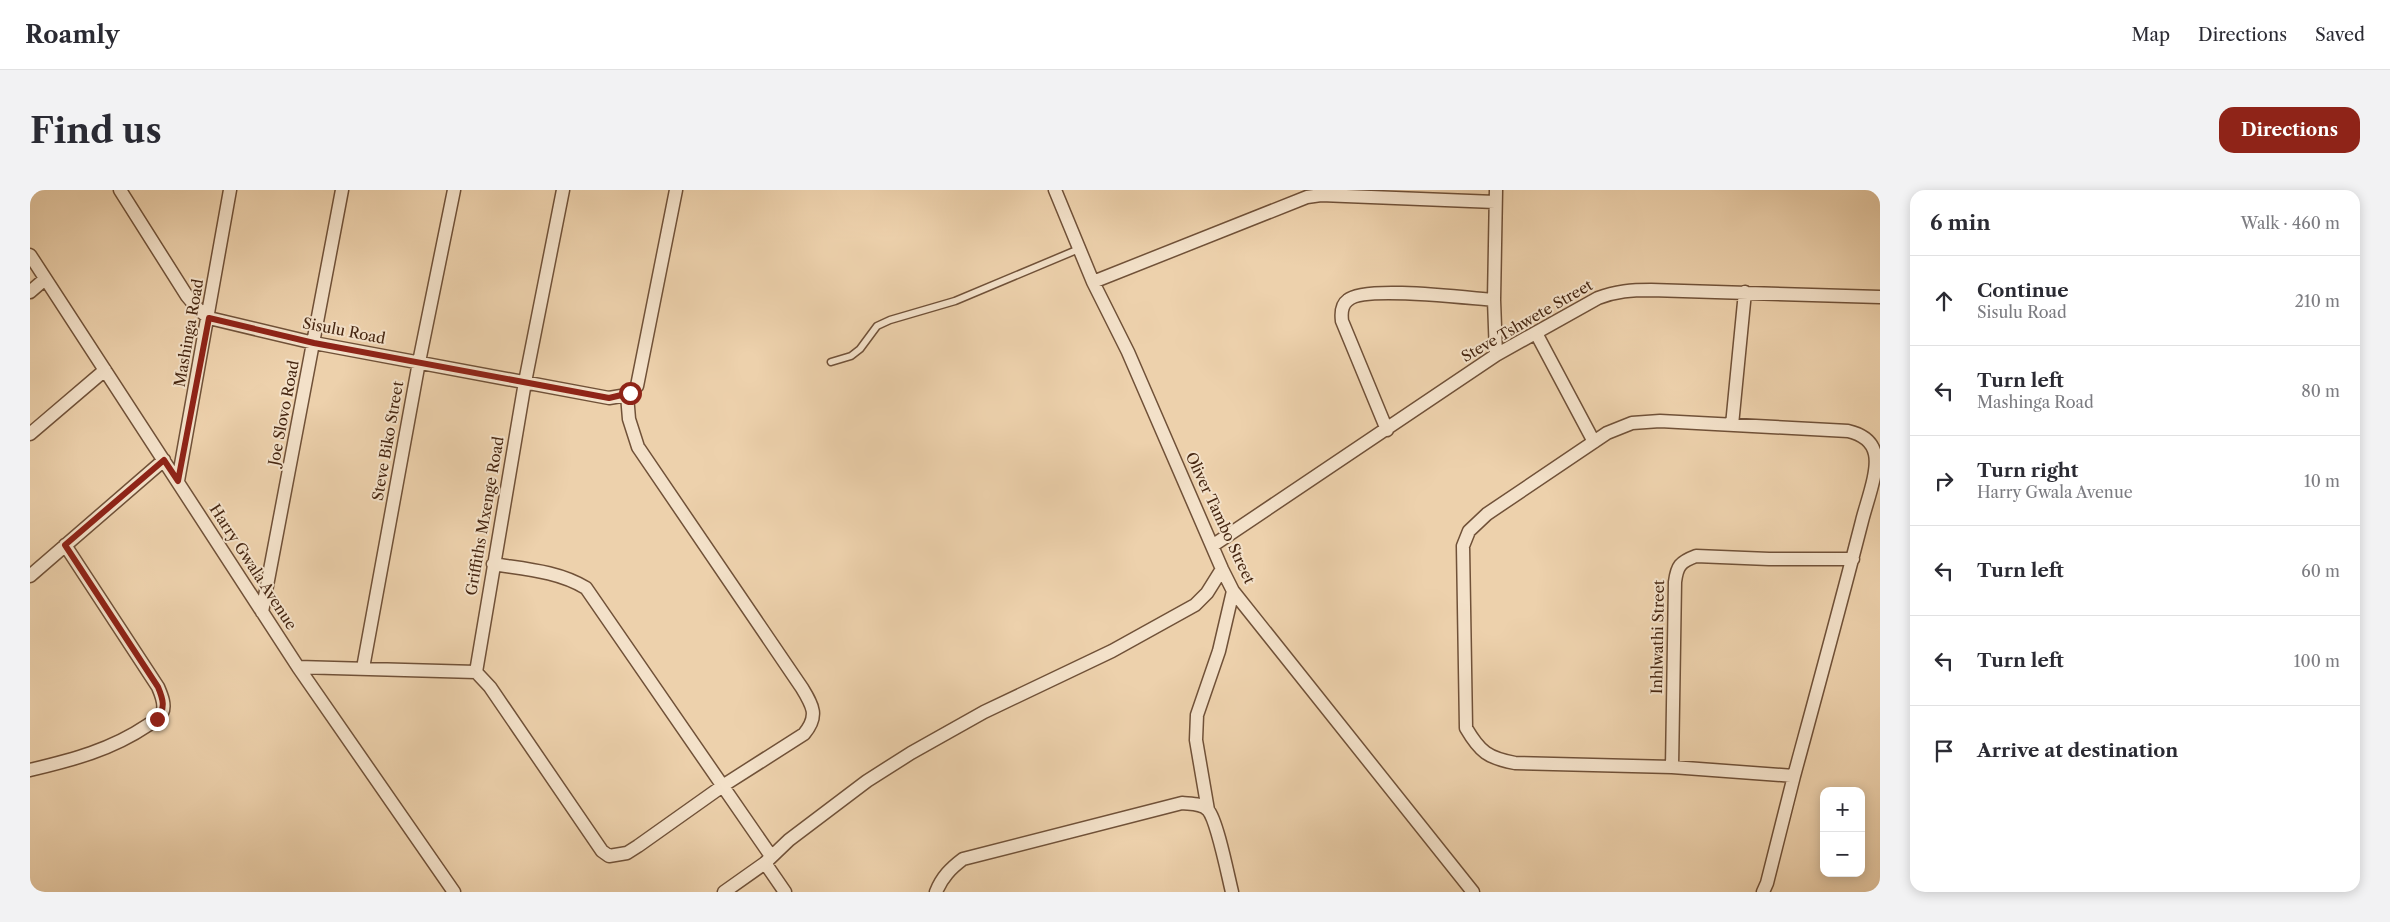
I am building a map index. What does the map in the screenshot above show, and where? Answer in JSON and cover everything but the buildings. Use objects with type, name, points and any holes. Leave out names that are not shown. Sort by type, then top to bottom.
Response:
[{"type":"street","points":[[120,190],[187,296],[209,318]]},
{"type":"street","name":"Mashinga Road","points":[[178,481],[209,318],[230,190]]},
{"type":"street","name":"Joe Slovo Road","points":[[262,612],[342,190]]},
{"type":"street","name":"Steve Biko Street","points":[[363,668],[419,362],[454,190]]},
{"type":"street","name":"Griffiths Mxenge Road","points":[[476,672],[525,382],[563,190]]},
{"type":"street","points":[[298,667],[476,672],[490,687],[602,851],[609,856],[626,853],[804,734],[811,725],[814,714],[802,688],[642,454],[632,434],[627,395],[637,386],[676,190]]},
{"type":"street","name":"Oliver Tambo Street","points":[[1058,191],[1093,282],[1128,352],[1233,591],[1473,892]]},
{"type":"street","points":[[1093,282],[1307,197],[1321,195],[1496,196],[1494,300],[1496,355]]},
{"type":"street","name":"Harry Gwala Avenue","points":[[30,255],[298,667],[454,892]]},
{"type":"street","points":[[30,292],[45,279]]},
{"type":"street","name":"Steve Tshwete Street","points":[[1212,546],[1388,430],[1496,355],[1598,298],[1625,290],[1880,297]]},
{"type":"street","points":[[1388,430],[1342,321],[1343,306],[1357,294],[1381,292],[1494,300]]},
{"type":"street","points":[[1732,425],[1745,292]]},
{"type":"street","name":"Sisulu Road","points":[[209,318],[314,343],[609,398],[627,395]]},
{"type":"street","points":[[1536,333],[1594,442]]},
{"type":"street","points":[[30,434],[105,370]]},
{"type":"street","points":[[1763,892],[1767,883],[1853,559],[1874,472],[1876,455],[1870,442],[1860,434],[1848,431],[1660,421],[1632,423],[1607,433],[1487,514],[1468,531],[1463,546],[1466,728],[1477,746],[1494,759],[1515,762],[1672,766],[1794,776]]},
{"type":"street","points":[[30,576],[164,460]]},
{"type":"street","points":[[30,770],[108,748],[137,733],[157,719],[162,713],[163,705],[158,687],[65,545]]},
{"type":"street","name":"Inhlwathi Street","points":[[1672,766],[1675,582],[1677,568],[1685,560],[1696,556],[1770,559],[1853,559]]},
{"type":"street","points":[[493,564],[556,575],[570,579],[586,588],[724,786],[785,892]]},
{"type":"street","points":[[724,892],[768,860],[867,780],[984,712],[1112,651],[1195,605],[1207,593],[1222,569]]},
{"type":"street","points":[[1232,892],[1214,822],[1208,810],[1196,740],[1197,715],[1219,650],[1233,591]]},
{"type":"street","points":[[936,892],[940,882],[952,867],[964,859],[1182,803],[1197,804],[1208,810]]},
{"type":"lane","points":[[832,362],[851,356],[860,349],[877,326],[890,320],[956,301],[1080,249]]},
{"type":"route","points":[[157,719],[162,713],[163,705],[158,687],[97,591],[65,545],[164,460],[178,481],[209,318],[314,343],[609,398],[620,397],[630,393]]}]
